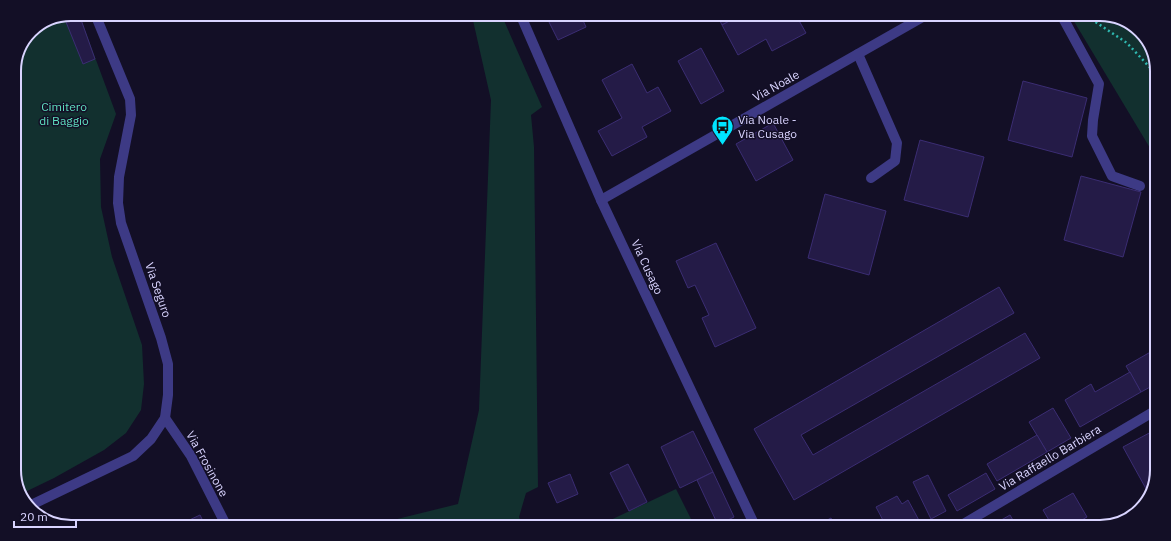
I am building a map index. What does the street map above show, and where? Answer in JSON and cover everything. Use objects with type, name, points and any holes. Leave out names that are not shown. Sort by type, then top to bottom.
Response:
[{"type":"street","name":"Via Seguro","points":[[34,504],[133,456],[151,439],[165,418],[168,395],[168,364],[161,338],[121,223],[118,202],[119,177],[132,115],[130,99],[98,21]]},
{"type":"street","name":"Via Cusago","points":[[523,21],[601,200],[753,520]]},
{"type":"street","name":"Via Noale","points":[[601,200],[916,21]]},
{"type":"street","points":[[1065,21],[1099,84],[1092,136],[1112,176],[1140,186]]},
{"type":"street","points":[[858,54],[897,142],[895,160],[871,178]]},
{"type":"street","name":"Via Raffaello Barbiera","points":[[970,520],[1150,414]]},
{"type":"street","name":"Via Frosinone","points":[[165,418],[191,456],[223,520]]},
{"type":"path","points":[[1097,21],[1127,43],[1150,67]]},
{"type":"green space","name":"Cimitero di Baggio","points":[[82,21],[116,114],[100,159],[101,207],[112,257],[142,345],[144,384],[141,410],[126,433],[104,450],[26,492],[21,473],[21,68],[26,49],[38,33],[61,22]]},
{"type":"green space","points":[[473,21],[504,21],[542,107],[531,115],[534,147],[538,487],[526,493],[519,517],[520,520],[393,520],[458,504],[479,410],[491,100]]},
{"type":"green space","points":[[1074,21],[1100,21],[1119,25],[1130,31],[1143,46],[1150,68],[1150,148]]},
{"type":"green space","points":[[676,489],[692,520],[611,520]]},
{"type":"building","points":[[81,21],[95,59],[83,64],[66,22]]},
{"type":"building","points":[[548,21],[583,21],[586,27],[558,40]]},
{"type":"building","points":[[720,21],[730,21],[722,25]]},
{"type":"building","points":[[730,21],[799,21],[806,33],[772,51],[766,39],[738,55],[722,25]]},
{"type":"building","points":[[701,48],[724,91],[701,104],[678,61]]},
{"type":"building","points":[[632,64],[647,93],[658,87],[671,111],[642,127],[647,137],[612,156],[598,131],[622,118],[602,80]]},
{"type":"building","points":[[1023,81],[1087,98],[1072,157],[1008,140]]},
{"type":"building","points":[[773,123],[793,160],[756,181],[736,144]]},
{"type":"building","points":[[920,140],[984,157],[968,217],[904,200]]},
{"type":"building","points":[[1081,176],[1141,192],[1123,257],[1064,240]]},
{"type":"building","points":[[825,194],[886,211],[869,275],[808,258]]},
{"type":"building","points":[[716,243],[756,328],[715,347],[702,318],[709,315],[695,285],[688,288],[676,261]]},
{"type":"building","points":[[999,287],[1014,313],[801,435],[813,455],[1025,333],[1040,358],[794,500],[754,429]]},
{"type":"building","points":[[1150,352],[1150,387],[1141,392],[1126,366]]},
{"type":"building","points":[[1130,372],[1141,392],[1080,427],[1065,400],[1091,384],[1095,392]]},
{"type":"building","points":[[1053,408],[1071,438],[1047,452],[1029,422]]},
{"type":"building","points":[[693,431],[713,472],[680,488],[661,447]]},
{"type":"building","points":[[1150,433],[1150,470],[1146,489],[1123,447]]},
{"type":"building","points":[[1037,435],[1047,452],[997,481],[987,464]]},
{"type":"building","points":[[628,464],[647,502],[629,511],[610,473]]},
{"type":"building","points":[[713,472],[734,517],[728,520],[716,520],[697,480]]},
{"type":"building","points":[[986,473],[995,489],[957,511],[948,495]]},
{"type":"building","points":[[570,474],[578,494],[557,503],[548,483]]},
{"type":"building","points":[[928,475],[946,511],[931,519],[913,482]]},
{"type":"building","points":[[1073,493],[1087,517],[1082,520],[1049,520],[1043,510]]},
{"type":"building","points":[[897,496],[902,504],[908,500],[919,520],[883,520],[876,507]]},
{"type":"building","points":[[200,515],[202,520],[189,520]]},
{"type":"building","points":[[1010,515],[1013,520],[1001,520]]},
{"type":"place","name":"Via Noale - Via Cusago","points":[[723,146]]}]
